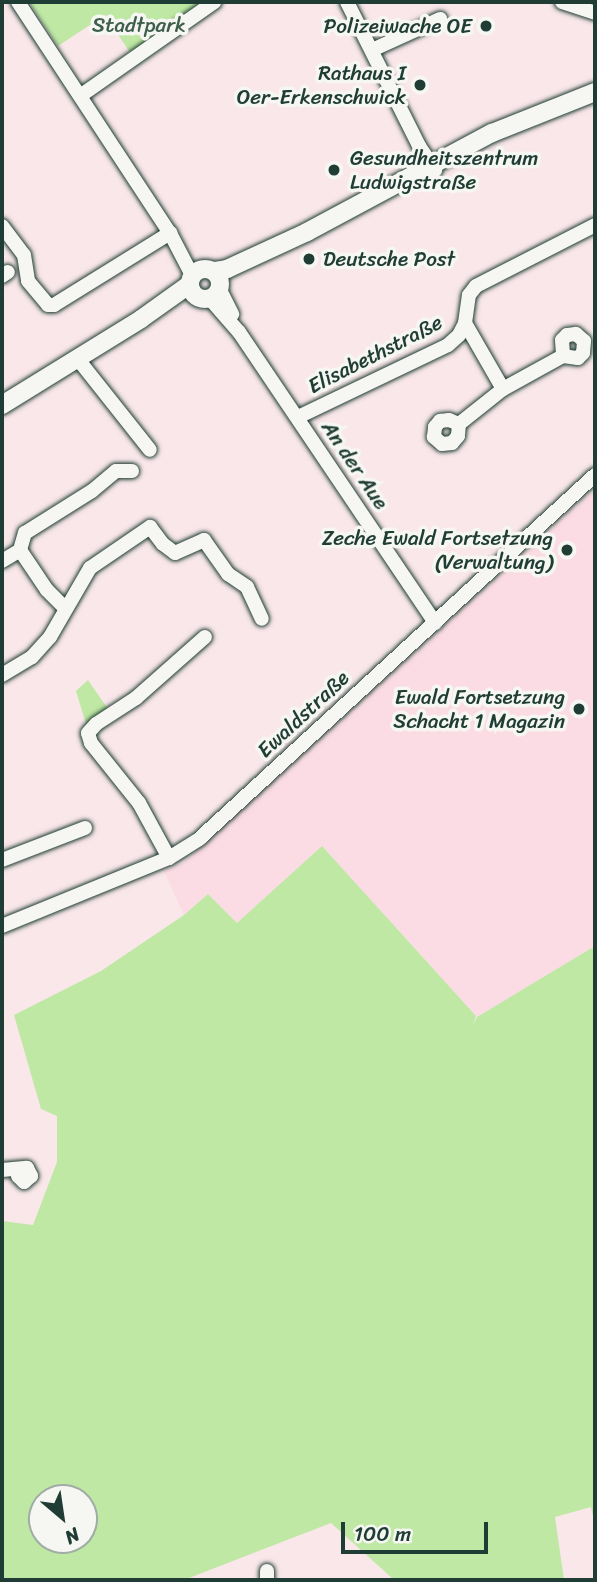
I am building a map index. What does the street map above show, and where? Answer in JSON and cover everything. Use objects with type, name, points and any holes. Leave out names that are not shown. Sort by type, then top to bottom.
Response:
[{"type":"main road","points":[[2,405],[141,319],[206,283],[522,119],[595,92]]},
{"type":"main road","points":[[433,167],[543,119],[595,100]]},
{"type":"street","name":"An der Aue","points":[[18,2],[170,233],[298,417],[435,623]]},
{"type":"street","points":[[80,96],[214,2]]},
{"type":"street","points":[[347,2],[419,146],[433,167]]},
{"type":"street","points":[[562,2],[595,13]]},
{"type":"street","points":[[372,50],[440,19]]},
{"type":"street","name":"Elisabethstraße","points":[[298,417],[448,345],[459,335],[465,323],[469,295],[485,279],[595,225]]},
{"type":"street","points":[[2,226],[24,255],[28,281],[48,305],[54,305],[170,233]]},
{"type":"street","name":"Elisabethstraße","points":[[465,323],[503,389]]},
{"type":"street","points":[[459,424],[503,389],[564,356]]},
{"type":"street","points":[[77,358],[150,450]]},
{"type":"street","points":[[2,561],[20,550],[25,533],[92,491],[116,471],[132,471]]},
{"type":"street","name":"Ewaldstraße","points":[[2,926],[169,858],[199,839],[595,475]]},
{"type":"street","points":[[2,675],[32,657],[50,637],[90,568],[150,527],[163,544],[175,553],[204,540],[228,574],[247,587],[262,619]]},
{"type":"street","points":[[20,550],[47,590],[65,608]]},
{"type":"street","points":[[169,858],[139,803],[91,743],[88,733],[96,724],[136,698],[205,637]]},
{"type":"street","points":[[2,860],[85,828]]},
{"type":"street","points":[[2,1170],[19,1171]]},
{"type":"shaded area","points":[[595,489],[595,946],[477,1017],[322,846],[237,923],[208,894],[184,915],[164,871],[183,863]]},
{"type":"green space","name":"Stadtpark","points":[[29,2],[210,2],[133,57],[105,15],[58,46]]},
{"type":"green space","points":[[88,680],[108,709],[86,724],[76,691]]},
{"type":"green space","points":[[322,846],[476,1016],[473,1025],[477,1017],[595,946],[595,1526],[591,1507],[555,1517],[564,1580],[382,1580],[392,1578],[331,1523],[184,1580],[2,1580],[2,1221],[33,1225],[57,1162],[57,1116],[41,1109],[14,1015],[101,971],[184,915],[208,894],[237,923]]},
{"type":"place","name":"Polizeiwache OE","points":[[486,26]]},
{"type":"place","name":"Rathaus I Oer-Erkenschwick","points":[[420,85]]},
{"type":"place","name":"Gesundheitszentrum Ludwigstraße","points":[[334,170]]},
{"type":"place","name":"Deutsche Post","points":[[309,259]]},
{"type":"place","name":"Zeche Ewald Fortsetzung (Verwaltung)","points":[[567,550]]},
{"type":"place","name":"Ewald Fortsetzung Schacht 1 Magazin","points":[[579,709]]}]
